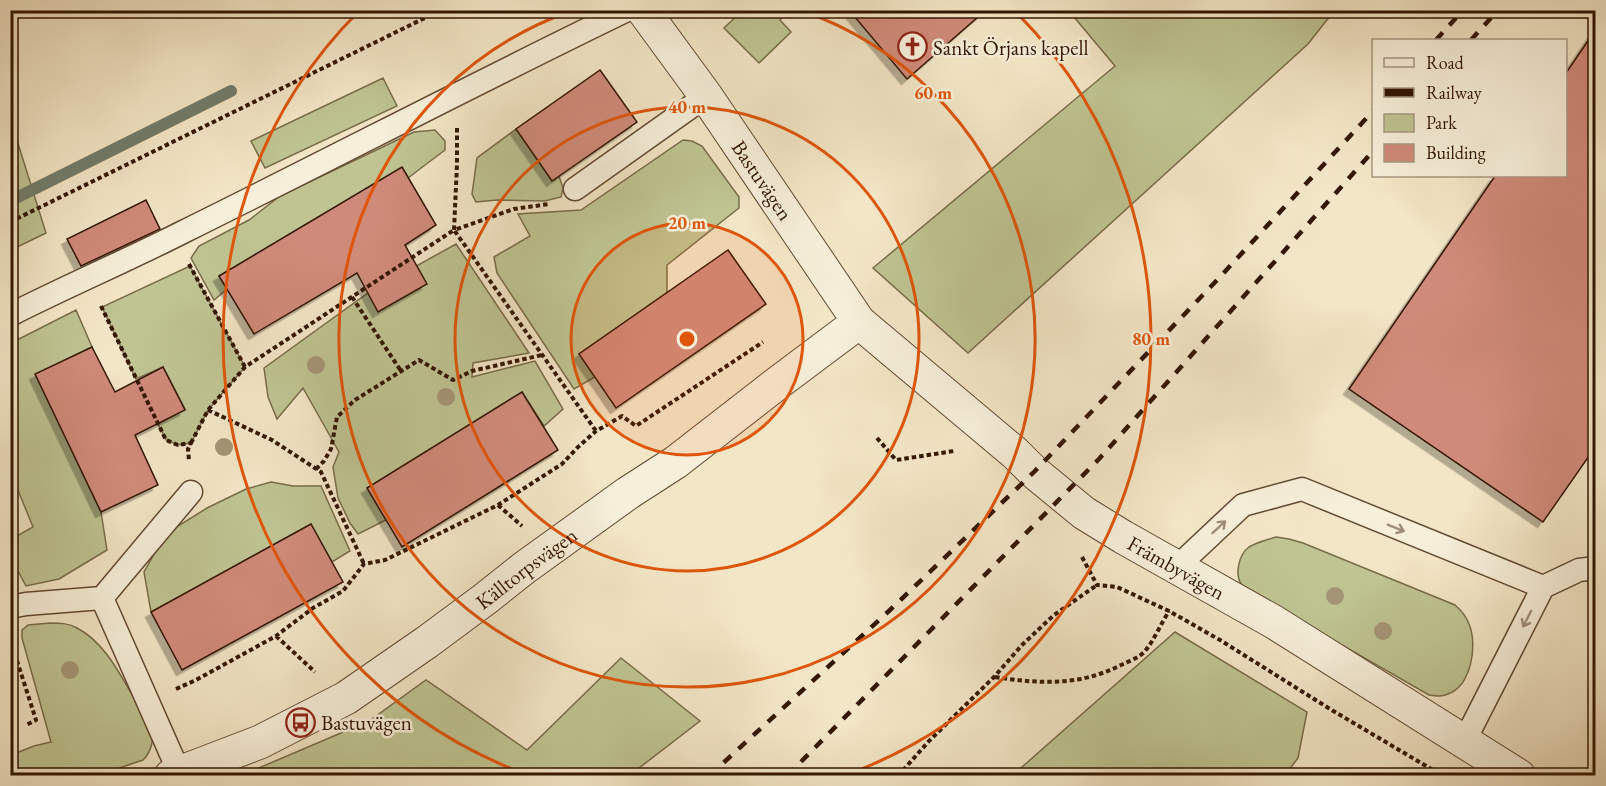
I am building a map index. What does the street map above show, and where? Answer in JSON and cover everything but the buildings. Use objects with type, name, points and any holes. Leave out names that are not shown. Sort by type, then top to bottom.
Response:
[{"type":"street","name":"Bastuvägen","points":[[643,10],[706,96],[859,322]]},
{"type":"street","name":"Främbyvägen","points":[[859,322],[1084,513],[1274,622],[1378,686],[1509,773]]},
{"type":"street","name":"Källtorpsvägen","points":[[175,774],[260,742],[346,698],[444,629],[628,493],[676,462],[859,322]]},
{"type":"lane","points":[[10,315],[176,236],[627,10]]},
{"type":"lane","points":[[575,189],[706,96]]},
{"type":"lane","points":[[1177,567],[1243,505],[1302,489],[1544,587]]},
{"type":"lane","points":[[10,607],[102,598],[191,492]]},
{"type":"lane","points":[[1464,742],[1544,587],[1578,570],[1596,568]]},
{"type":"lane","points":[[102,598],[148,701],[175,774]]},
{"type":"path","points":[[10,222],[441,10]]},
{"type":"path","points":[[456,94],[457,164],[454,230],[597,431]]},
{"type":"path","points":[[191,492],[188,449],[190,443],[208,410],[245,367],[454,230],[514,209],[570,200],[575,189]]},
{"type":"path","points":[[176,236],[245,367]]},
{"type":"path","points":[[87,278],[166,440],[178,445],[190,443]]},
{"type":"path","points":[[352,297],[400,371]]},
{"type":"path","points":[[148,701],[196,680],[276,636],[313,608],[343,591],[364,564],[385,560],[498,505],[562,464],[597,431],[622,416],[636,426],[763,342]]},
{"type":"path","points":[[316,469],[331,449],[337,417],[355,400],[419,360],[453,380],[472,371],[542,354]]},
{"type":"path","points":[[208,410],[272,440],[321,472],[364,564]]},
{"type":"path","points":[[877,438],[896,460],[962,450]]},
{"type":"path","points":[[498,505],[523,527]]},
{"type":"path","points":[[898,776],[1022,645],[1054,615],[1097,585]]},
{"type":"path","points":[[994,676],[1046,683],[1095,676],[1146,651],[1169,611]]},
{"type":"path","points":[[276,636],[315,673]]},
{"type":"path","points":[[10,639],[36,720],[26,725]]},
{"type":"green space","points":[[742,11],[789,11],[780,20],[791,32],[759,63],[724,28]]},
{"type":"green space","points":[[1069,11],[1334,11],[1308,44],[968,353],[873,268],[1115,66]]},
{"type":"green space","points":[[383,78],[397,106],[265,168],[251,141]]},
{"type":"green space","points":[[11,121],[46,233],[10,250]]},
{"type":"green space","points":[[516,129],[552,181],[559,176],[563,188],[561,197],[545,201],[476,202],[472,194],[477,158]]},
{"type":"green space","points":[[435,130],[445,141],[445,150],[408,178],[402,168],[219,276],[227,289],[214,300],[191,258],[199,246],[249,220],[280,196],[414,132]]},
{"type":"green space","points":[[683,140],[702,146],[739,197],[739,208],[667,265],[667,293],[579,354],[595,377],[574,389],[497,273],[494,257],[530,236],[518,214],[581,210]]},
{"type":"green space","points":[[456,244],[529,353],[473,363],[472,377],[535,361],[563,409],[544,426],[522,392],[367,488],[386,520],[358,534],[338,498],[333,467],[339,452],[303,388],[277,419],[268,397],[264,368],[368,293]]},
{"type":"green space","points":[[190,266],[245,367],[208,410],[191,443],[178,445],[166,440],[158,424],[185,409],[163,367],[136,379],[102,307]]},
{"type":"green space","points":[[76,310],[92,347],[36,375],[101,512],[107,550],[59,579],[26,586],[11,558],[10,540],[33,527],[15,483],[11,485],[11,343]]},
{"type":"green space","points":[[271,482],[293,486],[321,486],[350,551],[332,562],[311,524],[151,612],[144,572],[161,542],[178,526],[207,508],[246,489]]},
{"type":"green space","points":[[1276,537],[1303,543],[1455,605],[1468,621],[1473,643],[1470,664],[1462,683],[1456,690],[1445,695],[1429,695],[1246,589],[1238,576],[1243,554],[1252,545]]},
{"type":"green space","points":[[67,624],[87,634],[112,661],[152,726],[152,744],[143,760],[99,775],[11,776],[11,755],[51,742],[22,638],[22,630],[28,625]]},
{"type":"green space","points":[[1175,632],[1307,712],[1298,758],[1285,775],[1013,775]]},
{"type":"green space","points":[[621,658],[700,721],[630,775],[247,775],[247,773],[369,721],[426,680],[527,750]]},
{"type":"waterway","points":[[10,201],[231,91]]},
{"type":"railway","points":[[1437,39],[1463,10]]},
{"type":"railway","points":[[1472,39],[1498,10]]},
{"type":"railway","points":[[709,776],[890,610],[1034,472],[1219,278],[1372,112]]},
{"type":"railway","points":[[787,776],[1099,459],[1372,152]]},
{"type":"place","name":"Sankt Örjans kapell","points":[[912,47]]},
{"type":"place","name":"Bastuvägen","points":[[300,722]]}]
